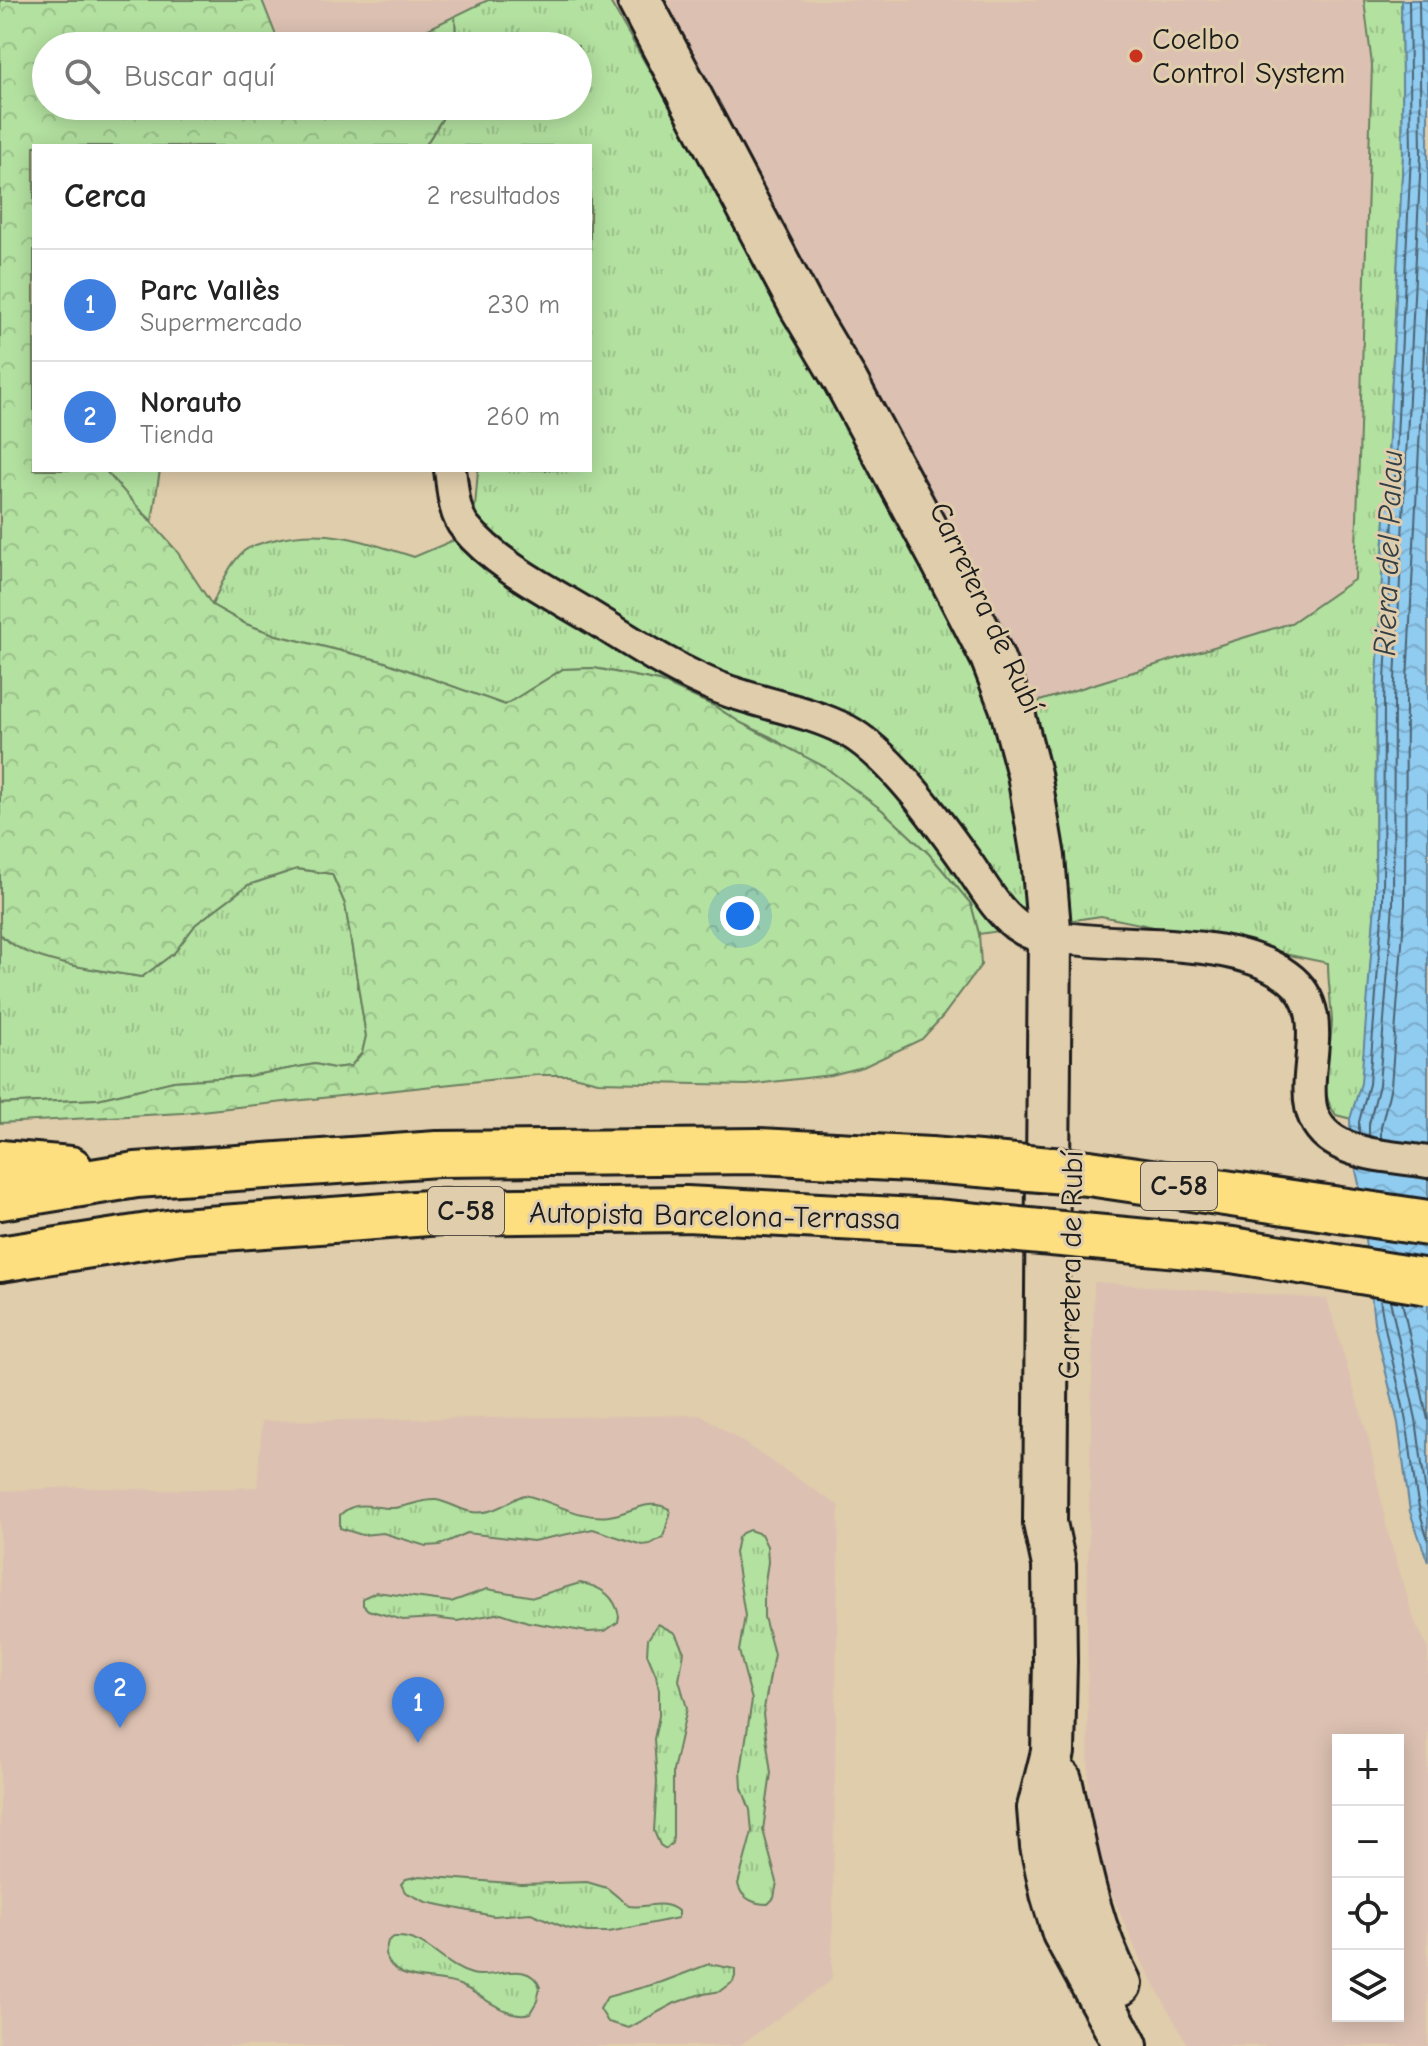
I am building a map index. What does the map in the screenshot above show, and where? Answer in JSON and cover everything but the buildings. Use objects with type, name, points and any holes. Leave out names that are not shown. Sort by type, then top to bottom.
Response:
[{"type":"highway","name":"Autopista Barcelona-Terrassa","points":[[0,1197],[136,1175],[437,1154],[759,1151],[1089,1173],[1428,1223]]},
{"type":"highway","points":[[0,1163],[136,1175]]},
{"type":"highway","name":"Autopista Barcelona-Terrassa","points":[[0,1259],[181,1231],[442,1212],[686,1209],[935,1222],[1232,1250],[1428,1282]]},
{"type":"main road","name":"Carretera de Rubí","points":[[639,0],[801,306],[851,392],[987,646],[1016,721],[1039,823],[1052,849],[1058,879],[1074,1076],[1066,1525],[1054,1565]]},
{"type":"main road","name":"Carretera de Rubí","points":[[669,0],[735,122],[789,233],[897,425],[977,579],[1027,685],[1045,733],[1058,790],[1070,868],[1061,940],[1058,1068],[1049,1112],[1045,1523],[1054,1565],[1053,1752],[1086,1899],[1115,1976],[1154,2046]]},
{"type":"main road","name":"Carretera de Rubí","points":[[1053,1752],[1039,1808],[1048,1877],[1064,1933],[1126,2046]]},
{"type":"main road","points":[[1064,1933],[1070,1970],[1088,2010],[1094,2046]]},
{"type":"street","points":[[450,472],[457,514],[466,528],[494,554],[542,587],[681,672],[753,700],[817,718],[846,730],[873,749],[931,816],[1014,924],[1034,936],[1061,940],[1227,953],[1254,960],[1282,973],[1304,994],[1311,1012],[1315,1038],[1308,1100],[1313,1118],[1323,1133],[1341,1145],[1365,1152],[1428,1162]]},
{"type":"shaded area","points":[[262,0],[488,0],[422,32],[275,32]]},
{"type":"shaded area","points":[[609,0],[1364,0],[1372,65],[1355,579],[1291,623],[1001,713],[826,377]]},
{"type":"shaded area","points":[[1094,1282],[1327,1299],[1369,1440],[1388,1533],[1415,1622],[1428,1648],[1428,2046],[1188,2046],[1138,1955],[1089,1831],[1087,1613]]},
{"type":"shaded area","points":[[702,1415],[839,1506],[832,1980],[739,2046],[0,2046],[0,1491],[75,1487],[161,1490],[257,1487],[262,1421]]},
{"type":"green space","points":[[0,0],[262,0],[275,32],[32,32],[32,120],[441,120],[426,144],[32,144],[32,472],[107,472],[176,550],[212,605],[246,624],[276,635],[382,661],[505,705],[563,669],[594,668],[659,681],[714,706],[825,767],[882,810],[929,854],[971,904],[979,934],[981,965],[922,1039],[863,1067],[831,1075],[747,1085],[598,1082],[569,1075],[536,1075],[182,1113],[0,1123],[0,1104],[98,1099],[174,1081],[249,1076],[315,1064],[333,1068],[351,1066],[362,1053],[366,1036],[345,904],[332,874],[297,869],[248,885],[196,924],[174,953],[142,977],[47,959],[29,953],[0,934]]},
{"type":"green space","points":[[488,0],[609,0],[826,377],[1001,713],[1291,623],[1355,579],[1372,65],[1364,0],[1401,0],[1403,155],[1376,700],[1375,904],[1359,1121],[1336,1115],[1327,1094],[1326,1070],[1332,1021],[1328,963],[1101,916],[979,934],[971,904],[929,854],[882,810],[771,737],[659,681],[594,668],[563,669],[505,705],[382,661],[276,635],[246,624],[212,605],[234,562],[244,551],[258,544],[292,536],[327,535],[362,541],[414,557],[473,532],[478,472],[592,472],[592,144],[426,144],[441,120],[592,120],[592,32],[456,32],[455,16]]},
{"type":"green space","points":[[455,16],[456,32],[422,32]]},
{"type":"green space","points":[[107,472],[160,472],[152,521]]},
{"type":"green space","points":[[297,869],[332,874],[345,904],[366,1036],[362,1053],[351,1066],[333,1068],[315,1064],[249,1076],[174,1081],[98,1099],[0,1104],[0,934],[12,943],[46,958],[142,977],[174,953],[196,924],[248,885]]},
{"type":"green space","points":[[524,1495],[587,1515],[617,1515],[653,1505],[669,1509],[670,1515],[663,1537],[642,1545],[593,1529],[533,1541],[467,1533],[440,1545],[426,1546],[383,1533],[362,1535],[340,1528],[340,1515],[353,1507],[393,1508],[436,1500],[465,1510],[484,1512]]},
{"type":"green space","points":[[749,1530],[761,1534],[767,1546],[764,1617],[774,1654],[763,1714],[771,1773],[763,1830],[777,1882],[774,1898],[768,1904],[749,1900],[738,1884],[752,1832],[741,1771],[752,1700],[739,1651],[745,1616],[735,1553],[738,1538]]},
{"type":"green space","points":[[580,1583],[600,1589],[610,1598],[617,1609],[618,1622],[605,1631],[588,1632],[528,1622],[501,1613],[457,1621],[434,1618],[403,1620],[368,1610],[363,1605],[363,1598],[376,1592],[451,1602],[487,1589],[534,1597]]},
{"type":"green space","points":[[658,1624],[675,1633],[684,1652],[679,1680],[687,1708],[673,1771],[672,1843],[666,1849],[660,1845],[654,1831],[657,1782],[654,1739],[659,1716],[659,1690],[647,1654],[648,1639]]},
{"type":"green space","points":[[420,1876],[521,1884],[587,1882],[607,1888],[629,1906],[660,1904],[672,1907],[678,1911],[678,1918],[609,1932],[587,1932],[566,1928],[531,1913],[493,1916],[426,1902],[405,1892],[401,1884],[406,1879]]},
{"type":"green space","points":[[394,1937],[416,1941],[452,1965],[472,1974],[527,1974],[540,1987],[537,2001],[530,2013],[513,2013],[455,1983],[401,1973],[391,1965],[385,1954],[388,1941]]},
{"type":"green space","points":[[709,1964],[735,1969],[733,1982],[721,1991],[675,2003],[629,2028],[608,2022],[600,2009],[607,1997],[662,1982]]},
{"type":"water","name":"Riera del Palau","points":[[1401,0],[1428,0],[1428,1562],[1410,1512],[1398,1423],[1374,1322],[1359,1184],[1351,1148],[1350,1119],[1361,1083],[1375,904],[1376,700],[1403,155]]},
{"type":"place","name":"Coelbo Control System","points":[[1136,56]]},
{"type":"place","name":"Norauto","points":[[120,1728]]},
{"type":"place","name":"Parc Vallès","points":[[418,1743]]}]
